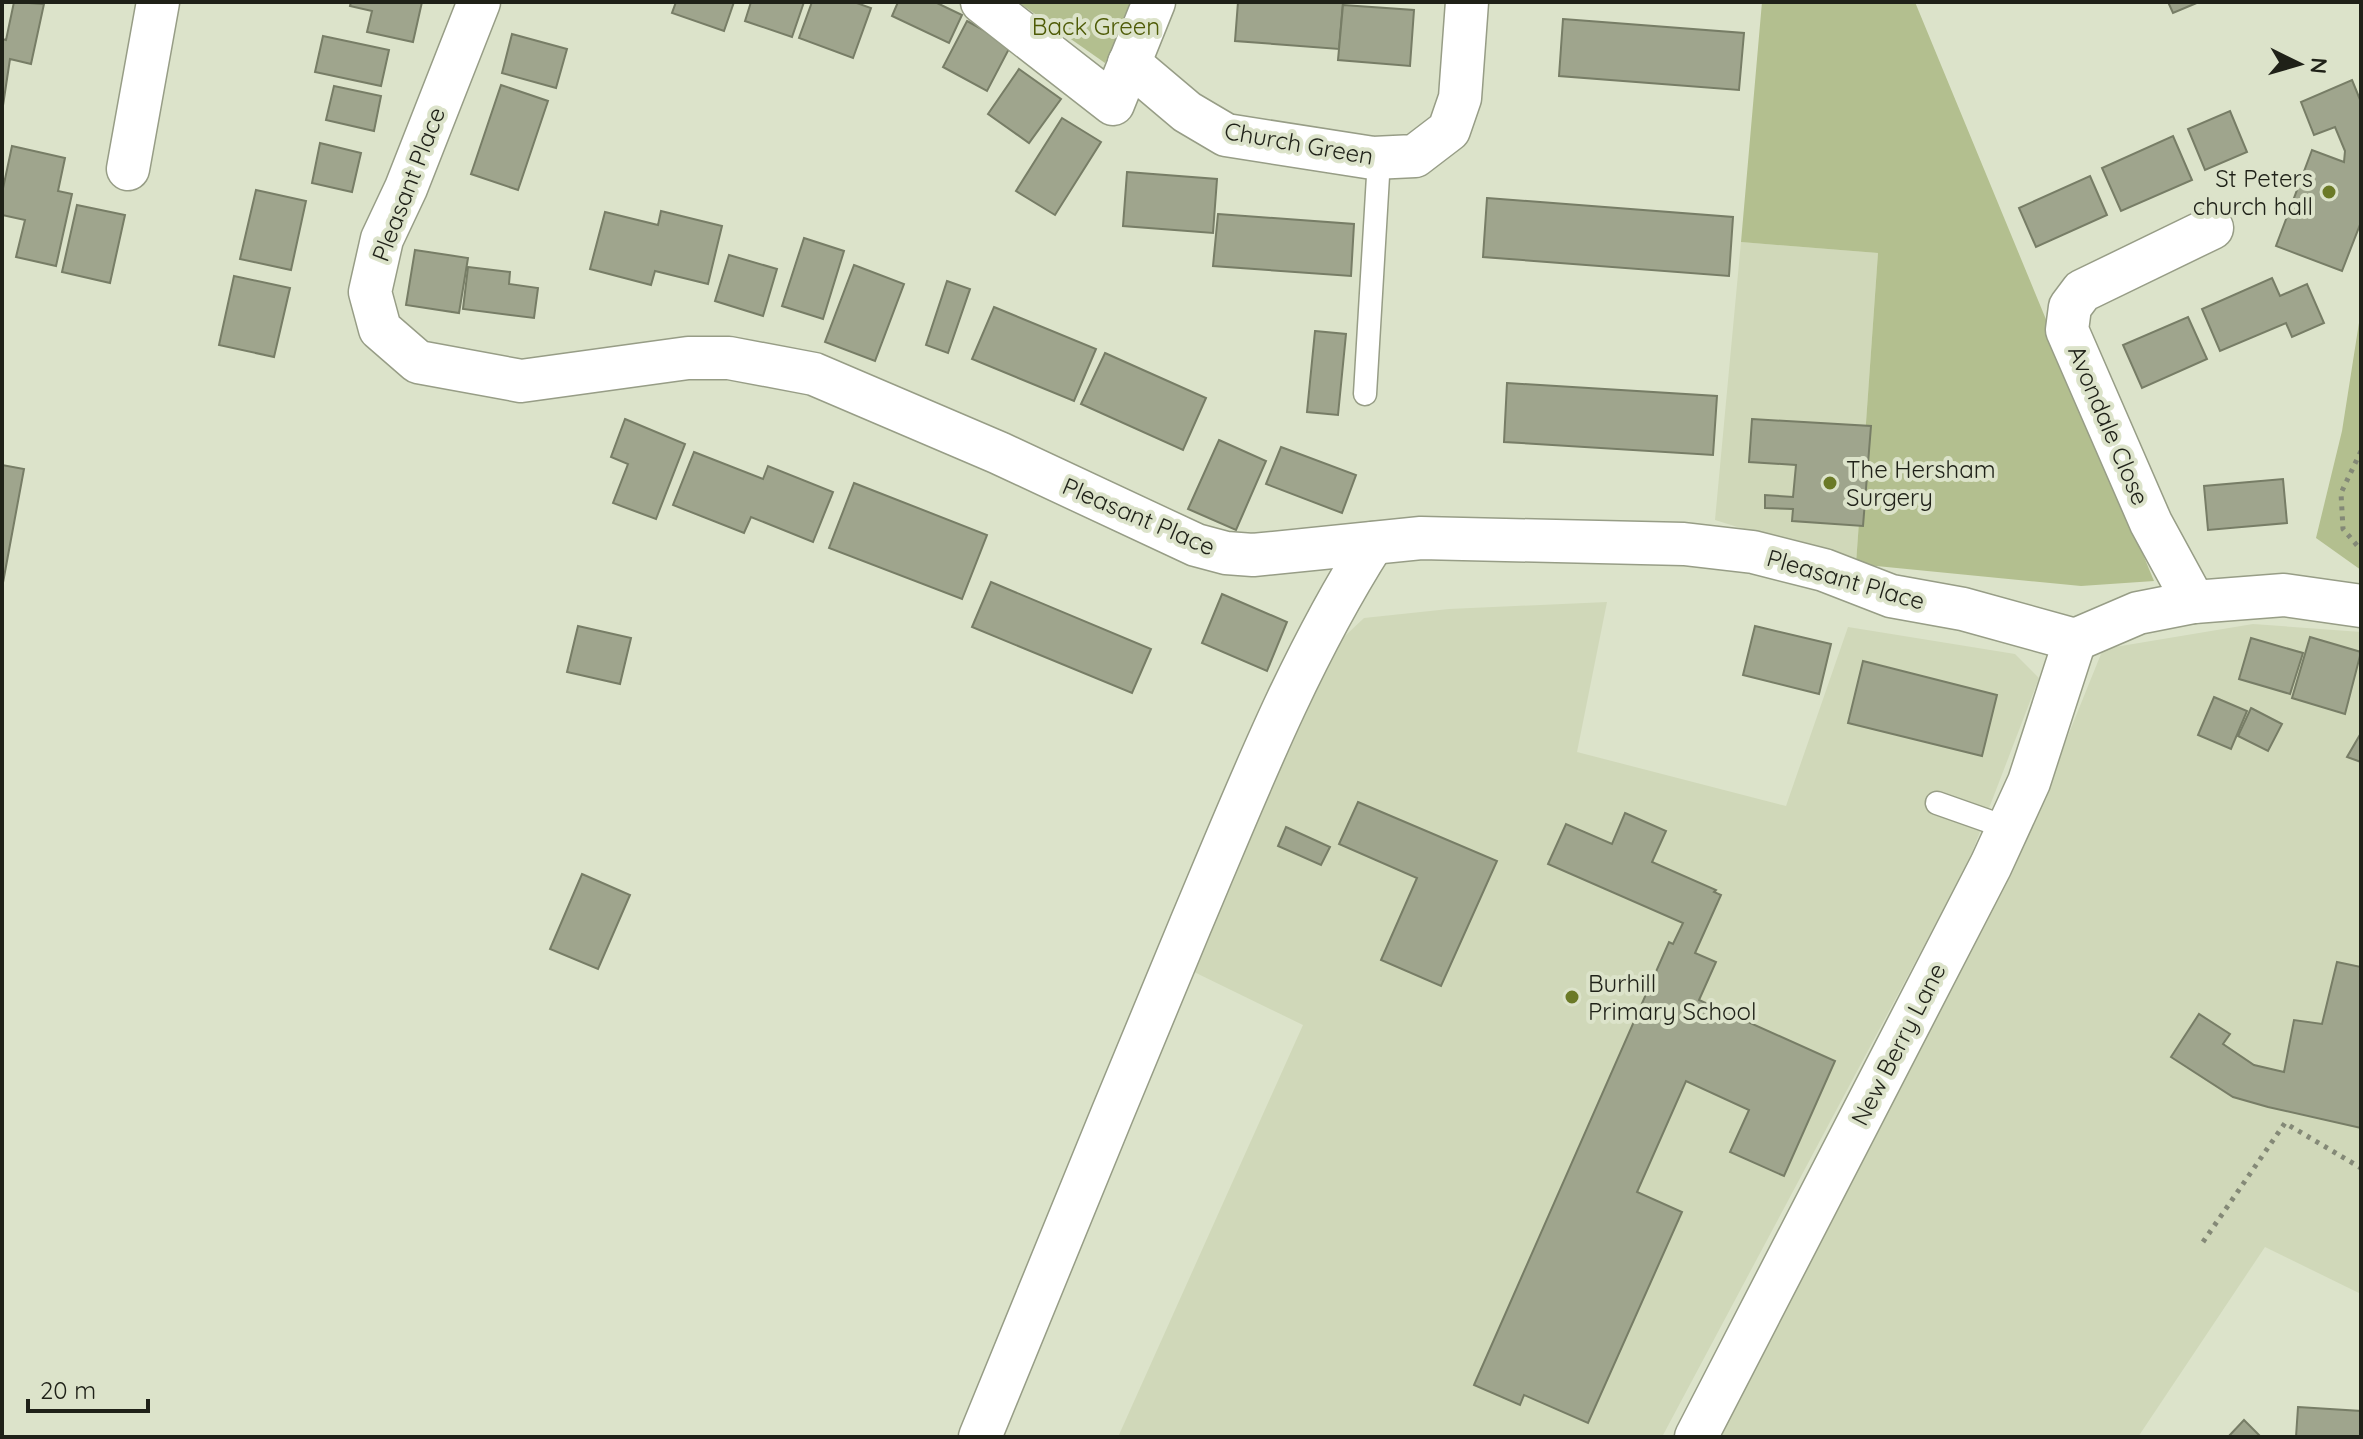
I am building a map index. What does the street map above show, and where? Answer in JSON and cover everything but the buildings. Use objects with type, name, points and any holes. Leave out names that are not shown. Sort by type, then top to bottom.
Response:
[{"type":"street","points":[[128,169],[158,2]]},
{"type":"street","name":"Pleasant Place","points":[[479,2],[406,188],[382,239],[370,292],[380,329],[418,362],[521,381],[688,358],[729,358],[773,365],[814,374],[859,392],[1196,545],[1226,553],[1253,555],[1421,538],[1684,544],[1753,552],[1824,570],[1891,596],[1963,609],[2075,640]]},
{"type":"street","points":[[982,2],[1113,104],[1154,2]]},
{"type":"street","name":"Church Green","points":[[1129,63],[1187,112],[1226,135],[1373,158],[1415,156],[1449,130],[1460,98],[1467,2]]},
{"type":"street","name":"Avondale Close","points":[[2194,602],[2151,523],[2067,330],[2070,307],[2082,291],[2212,228]]},
{"type":"street","points":[[980,1437],[1221,852],[1304,665],[1338,597],[1373,543]]},
{"type":"street","points":[[2075,640],[2138,613],[2194,602],[2284,595],[2361,606]]},
{"type":"street","name":"New Berry Lane","points":[[1696,1437],[2008,828],[2029,782],[2075,640]]},
{"type":"lane","points":[[1365,394],[1378,176],[1373,158]]},
{"type":"lane","points":[[1937,803],[2008,828]]},
{"type":"path","points":[[2361,451],[2341,493],[2343,529],[2361,550]]},
{"type":"path","points":[[2203,1242],[2285,1123],[2361,1168]]},
{"type":"shaded area","points":[[1741,242],[1878,253],[1856,564],[1715,520]]},
{"type":"shaded area","name":"Burhill Primary School","points":[[1607,602],[1577,752],[1786,806],[1848,627],[2015,654],[2039,678],[1968,863],[1662,1437],[1118,1437],[1303,1025],[1190,970],[1329,651],[1364,618],[1449,609]]},
{"type":"shaded area","points":[[2253,624],[2361,632],[2361,1294],[2265,1247],[2138,1437],[1718,1437],[2027,837],[2103,649]]},
{"type":"green space","name":"Back Green","points":[[1018,2],[1135,2],[1105,63]]},
{"type":"green space","points":[[1762,2],[1915,2],[2154,581],[2081,586],[1856,564],[1878,253],[1741,242]]},
{"type":"green space","points":[[2361,310],[2361,570],[2316,538],[2342,431]]},
{"type":"place","name":"St Peters church hall","points":[[2329,192]]},
{"type":"place","name":"The Hersham Surgery","points":[[1830,483]]},
{"type":"place","name":"Burhill Primary School","points":[[1572,997]]}]
